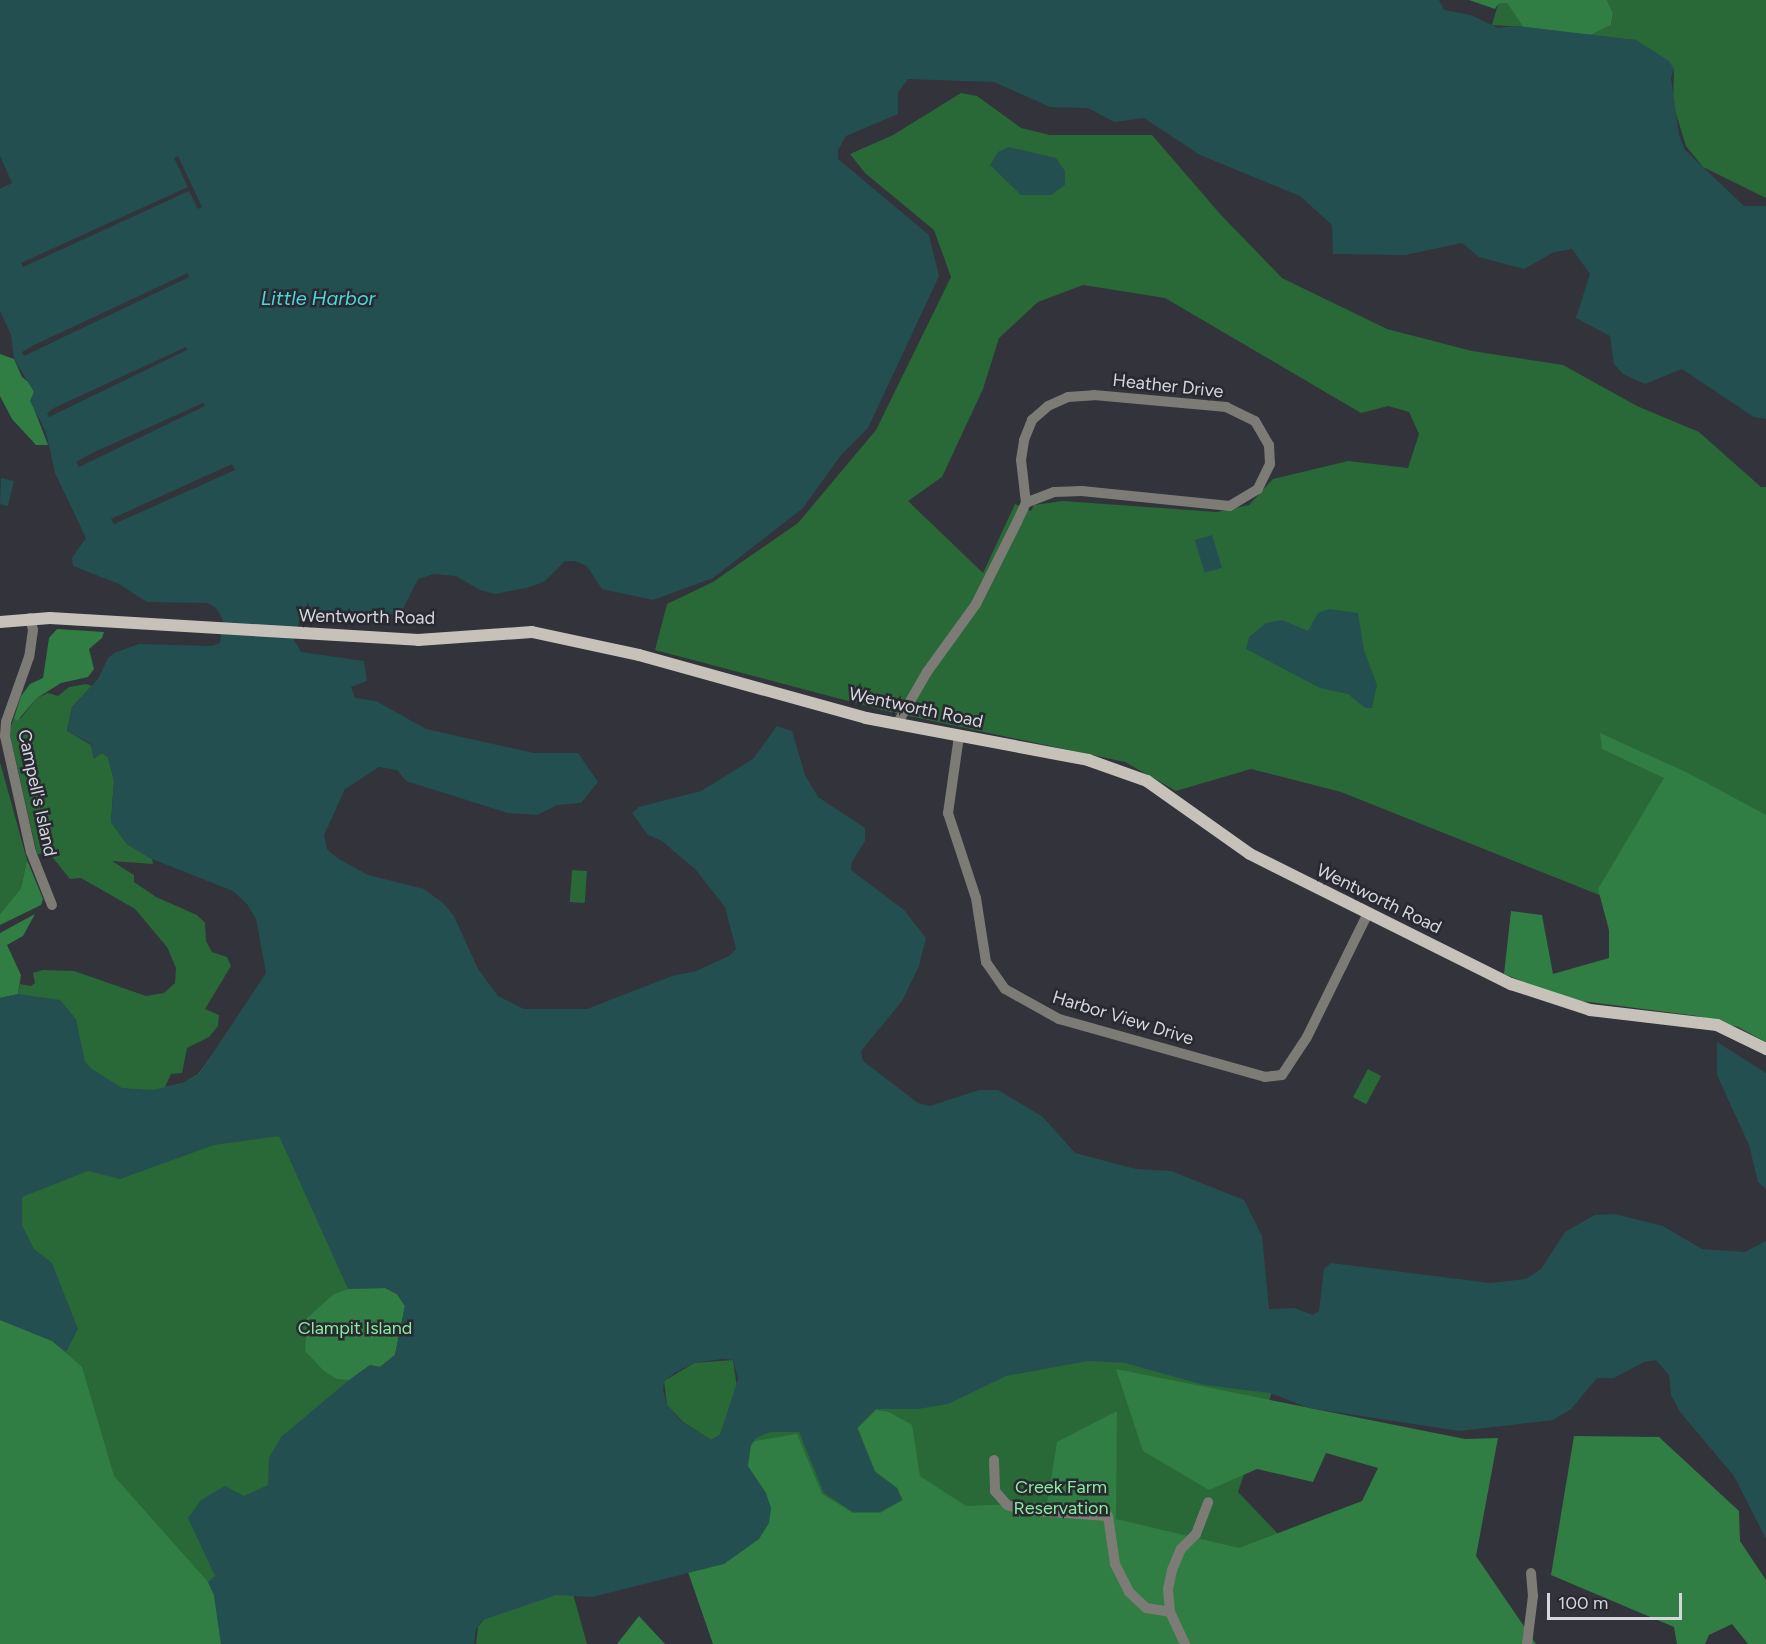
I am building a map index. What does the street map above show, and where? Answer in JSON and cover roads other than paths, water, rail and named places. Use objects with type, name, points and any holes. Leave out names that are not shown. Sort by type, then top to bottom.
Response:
[{"type":"main road","name":"Wentworth Road","points":[[0,622],[30,618],[418,640],[506,632],[553,635],[897,724],[1088,760],[1128,772],[1147,781],[1250,854],[1550,999],[1611,1014],[1716,1025],[1766,1048]]},
{"type":"street","name":"Heather Drive","points":[[1068,397],[1147,399],[1236,410],[1255,421],[1269,446],[1270,464],[1257,489],[1230,506],[1074,491],[1054,492],[1026,503],[1021,460],[1027,429],[1039,413],[1068,397]]},
{"type":"street","points":[[897,724],[916,689],[976,604],[1026,503]]},
{"type":"street","name":"Campell's Island","points":[[30,618],[33,636],[29,657],[6,722],[5,736],[31,852],[52,905]]},
{"type":"street","name":"Harbor View Drive","points":[[958,736],[948,813],[976,898],[986,962],[1005,989],[1059,1019],[1264,1077],[1282,1075],[1304,1044],[1368,913]]},
{"type":"street","points":[[994,1460],[995,1491],[1000,1500],[1014,1508],[1108,1516],[1115,1564],[1129,1592],[1146,1608],[1170,1612]]},
{"type":"street","points":[[1185,1644],[1170,1612],[1168,1589],[1172,1570],[1181,1549],[1196,1534],[1208,1502]]},
{"type":"street","points":[[1527,1644],[1533,1596],[1531,1574]]},
{"type":"water","name":"Little Harbor","points":[[0,0],[1439,0],[1444,10],[1471,15],[1498,28],[1517,26],[1636,40],[1669,61],[1674,69],[1671,78],[1679,135],[1685,150],[1744,206],[1766,206],[1766,419],[1754,417],[1682,369],[1645,384],[1623,374],[1614,364],[1610,336],[1576,318],[1590,274],[1572,249],[1554,252],[1524,269],[1479,257],[1462,243],[1405,255],[1333,254],[1332,225],[1300,196],[1200,155],[1144,118],[1114,122],[1088,108],[1050,107],[994,82],[908,79],[898,92],[898,114],[846,136],[838,150],[838,159],[929,235],[939,276],[868,428],[841,455],[803,508],[713,578],[653,600],[602,589],[587,566],[575,561],[565,561],[545,581],[530,587],[495,594],[480,590],[456,576],[434,574],[418,579],[401,613],[356,618],[322,612],[301,614],[294,640],[301,652],[364,661],[367,681],[351,687],[355,698],[376,701],[426,729],[534,753],[578,753],[598,782],[581,803],[557,805],[537,815],[508,813],[406,781],[397,770],[379,767],[345,789],[324,835],[327,849],[337,858],[368,875],[424,889],[443,903],[454,916],[478,969],[498,996],[524,1009],[587,1009],[672,976],[696,971],[729,956],[736,949],[725,907],[696,870],[662,841],[648,835],[632,813],[639,807],[701,791],[753,759],[777,726],[792,731],[805,775],[818,797],[865,828],[865,841],[852,862],[851,870],[904,910],[926,938],[919,966],[902,1001],[861,1051],[863,1061],[918,1103],[930,1106],[979,1090],[998,1090],[1043,1117],[1075,1153],[1136,1169],[1171,1171],[1244,1200],[1262,1236],[1269,1309],[1294,1308],[1313,1315],[1319,1311],[1324,1269],[1331,1263],[1490,1283],[1526,1279],[1541,1269],[1565,1232],[1595,1215],[1614,1214],[1663,1226],[1702,1249],[1745,1252],[1766,1241],[1766,1539],[1734,1476],[1680,1412],[1671,1395],[1669,1375],[1656,1360],[1644,1362],[1614,1378],[1597,1378],[1571,1409],[1553,1420],[1459,1431],[1309,1408],[1270,1393],[1204,1385],[1125,1363],[1088,1361],[1006,1376],[948,1404],[918,1409],[876,1409],[857,1428],[875,1472],[897,1488],[902,1500],[880,1512],[853,1512],[824,1493],[799,1432],[770,1432],[756,1438],[751,1445],[748,1466],[766,1493],[771,1508],[769,1523],[759,1539],[724,1564],[592,1597],[556,1595],[483,1620],[476,1629],[474,1644],[221,1644],[214,1595],[208,1582],[215,1576],[188,1518],[201,1500],[225,1486],[244,1496],[268,1485],[269,1458],[281,1437],[349,1380],[370,1365],[380,1367],[395,1355],[405,1306],[397,1294],[386,1288],[348,1289],[279,1136],[214,1145],[120,1179],[88,1171],[22,1197],[22,1225],[34,1249],[52,1263],[78,1329],[66,1352],[52,1341],[0,1320],[0,998],[18,994],[60,1000],[76,1019],[85,1062],[92,1069],[122,1088],[152,1090],[183,1083],[199,1074],[266,973],[256,919],[247,904],[233,891],[152,859],[127,844],[111,822],[114,781],[108,757],[102,753],[94,759],[91,744],[67,731],[72,707],[98,679],[108,658],[114,653],[139,644],[211,646],[220,643],[223,620],[216,608],[208,603],[147,602],[119,584],[73,566],[72,558],[86,538],[55,473],[46,432],[30,401],[34,392],[14,359],[11,335],[0,311],[0,189],[12,183],[0,156]],"holes":[[[722,1359],[733,1360],[738,1379],[720,1435],[711,1440],[682,1422],[667,1405],[663,1390],[664,1381],[694,1363]]]},
{"type":"water","points":[[1008,147],[1056,158],[1065,171],[1065,185],[1051,195],[1021,195],[990,165],[998,152]]},
{"type":"water","points":[[1,478],[14,481],[8,506],[0,504]]},
{"type":"water","points":[[1212,535],[1222,568],[1205,573],[1195,540]]},
{"type":"water","points":[[1329,609],[1358,613],[1364,650],[1377,685],[1372,708],[1365,708],[1348,694],[1320,688],[1246,649],[1249,637],[1266,623],[1282,620],[1308,631],[1318,613]]},
{"type":"water","points":[[1717,1042],[1766,1073],[1766,1189],[1758,1182],[1749,1145],[1717,1075]]},
{"type":"park label","name":"Clampit Island","points":[[355,1328]]},
{"type":"park label","name":"Creek Farm Reservation","points":[[1061,1498]]}]
